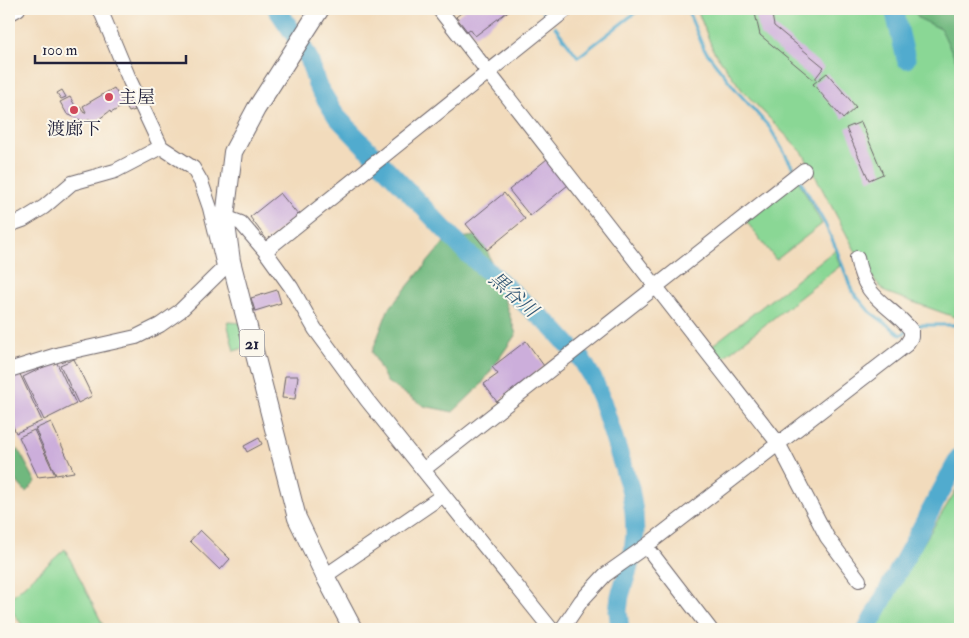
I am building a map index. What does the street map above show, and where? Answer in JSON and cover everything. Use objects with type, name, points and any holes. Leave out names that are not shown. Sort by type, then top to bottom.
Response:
[{"type":"main road","name":"21","points":[[320,9],[256,109],[233,152],[224,217],[227,264],[298,518],[325,576],[353,629]]},
{"type":"street","points":[[9,14],[18,9]]},
{"type":"street","points":[[9,370],[60,354],[136,337],[160,325],[180,311],[227,264],[201,182],[193,168],[161,147],[130,81],[100,9]]},
{"type":"street","points":[[439,9],[489,70],[778,443],[827,537],[859,580]]},
{"type":"street","points":[[266,251],[567,9]]},
{"type":"street","points":[[9,225],[23,220],[44,207],[72,183],[115,171],[161,147]]},
{"type":"street","points":[[423,470],[804,170]]},
{"type":"street","points":[[224,217],[241,223],[266,251],[291,287],[315,329],[367,400],[550,629]]},
{"type":"street","points":[[562,629],[581,601],[606,575],[906,345],[911,337],[912,330],[870,291],[859,270],[857,258]]},
{"type":"street","points":[[325,576],[442,496]]},
{"type":"street","points":[[646,546],[710,629]]},
{"type":"green space","points":[[697,9],[960,9],[960,319],[885,292],[865,269],[803,153],[742,90],[713,50]]},
{"type":"green space","points":[[913,9],[960,9],[960,69],[941,29],[918,18]]},
{"type":"green space","points":[[798,180],[822,224],[776,260],[746,221]]},
{"type":"green space","points":[[482,235],[516,334],[481,385],[453,412],[424,406],[387,382],[372,352],[388,310],[446,240]]},
{"type":"green space","points":[[835,250],[840,266],[720,360],[710,347]]},
{"type":"green space","points":[[227,322],[241,323],[247,347],[234,351]]},
{"type":"green space","points":[[18,449],[36,482],[26,492],[9,473],[9,457]]},
{"type":"green space","points":[[960,484],[960,629],[876,629],[894,591]]},
{"type":"green space","points":[[65,549],[105,629],[25,629],[9,607],[9,599]]},
{"type":"building","points":[[466,9],[511,9],[475,36],[470,29],[467,31],[456,17]]},
{"type":"building","points":[[754,9],[771,9],[774,26],[824,67],[814,80],[760,35]]},
{"type":"building","points":[[827,73],[856,107],[843,119],[813,84]]},
{"type":"building","name":"主屋","points":[[114,88],[124,105],[111,113],[110,111],[95,122],[90,119],[85,122],[67,114],[60,102],[70,97],[77,109],[80,107],[84,113],[86,112],[83,106]]},
{"type":"building","points":[[62,90],[66,97],[61,99],[57,93]]},
{"type":"building","points":[[131,102],[135,110],[129,112],[125,105]]},
{"type":"building","points":[[861,122],[883,174],[869,180],[846,128]]},
{"type":"building","points":[[547,159],[568,185],[530,216],[509,190]]},
{"type":"building","points":[[280,193],[298,215],[267,240],[250,217]]},
{"type":"building","points":[[504,193],[525,219],[487,250],[466,224]]},
{"type":"building","points":[[277,290],[281,303],[255,311],[251,298]]},
{"type":"building","points":[[526,341],[544,366],[497,402],[484,384],[498,374],[492,367]]},
{"type":"building","points":[[74,359],[92,396],[78,403],[60,365]]},
{"type":"building","points":[[56,361],[76,404],[44,420],[23,377]]},
{"type":"building","points":[[18,370],[42,421],[16,433],[9,417],[9,375]]},
{"type":"building","points":[[285,376],[298,376],[295,399],[282,398]]},
{"type":"building","points":[[51,422],[74,472],[56,475],[35,429]]},
{"type":"building","points":[[34,430],[55,475],[38,477],[19,437]]},
{"type":"building","points":[[259,438],[262,444],[247,452],[244,446]]},
{"type":"building","points":[[200,530],[230,559],[220,570],[190,541]]},
{"type":"waterway","name":"黒谷川","points":[[277,9],[309,59],[317,85],[337,117],[466,252],[552,327],[582,360],[594,381],[630,488],[634,512],[635,534],[633,553],[620,596],[618,611],[620,629]]},
{"type":"waterway","points":[[541,9],[547,17]]},
{"type":"waterway","points":[[555,27],[578,57],[640,9]]},
{"type":"waterway","points":[[687,9],[704,49],[736,90],[770,128],[796,173]]},
{"type":"waterway","points":[[894,9],[906,59]]},
{"type":"waterway","points":[[799,178],[825,224],[852,291],[869,311],[901,335],[907,331]]},
{"type":"waterway","points":[[912,327],[915,325],[956,325]]},
{"type":"waterway","points":[[867,629],[960,456]]},
{"type":"place","name":"主屋","points":[[109,97]]},
{"type":"place","name":"渡廊下","points":[[74,110]]}]
